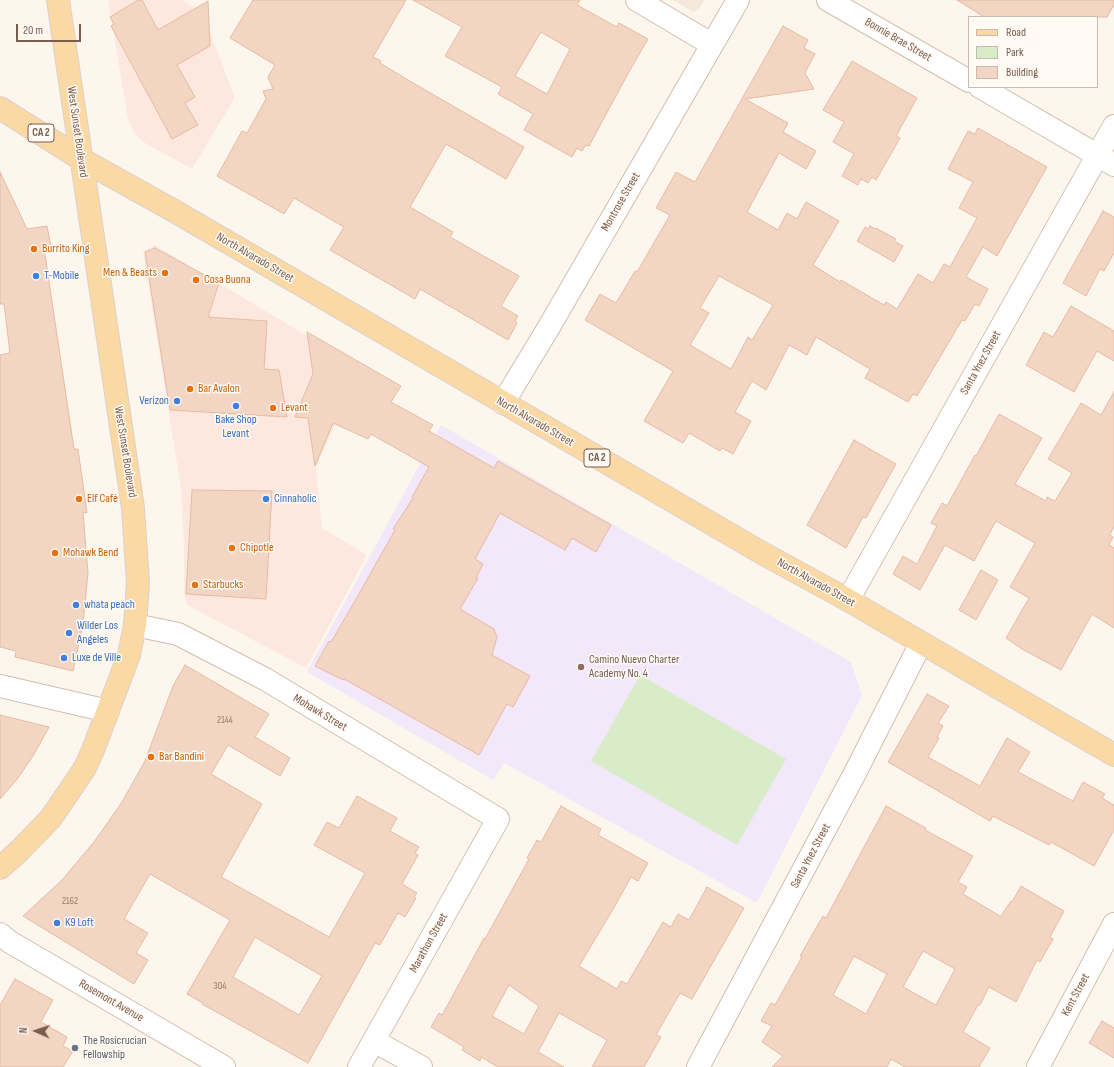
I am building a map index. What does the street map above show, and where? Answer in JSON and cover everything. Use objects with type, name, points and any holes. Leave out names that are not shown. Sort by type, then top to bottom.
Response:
[{"type":"main road","name":"West Sunset Boulevard","points":[[0,868],[19,851],[55,811],[85,768],[129,655],[136,625],[138,583],[133,508],[58,0]]},
{"type":"main road","name":"North Alvarado Street","points":[[0,108],[81,159],[176,212],[762,553],[1112,749]]},
{"type":"street","points":[[637,0],[711,44]]},
{"type":"street","name":"Montrose Street","points":[[503,403],[549,327],[711,44],[738,0]]},
{"type":"street","name":"Bonnie Brae Street","points":[[828,0],[968,80]]},
{"type":"street","points":[[982,88],[1106,161]]},
{"type":"street","name":"Santa Ynez Street","points":[[848,600],[1106,161],[1114,126]]},
{"type":"street","name":"Mohawk Street","points":[[136,625],[178,634],[265,679],[498,819]]},
{"type":"street","name":"Santa Ynez Street","points":[[698,1067],[854,774],[921,643]]},
{"type":"street","points":[[0,686],[108,711]]},
{"type":"street","name":"Marathon Street","points":[[359,1067],[498,819]]},
{"type":"street","name":"Kent Street","points":[[1038,1067],[1114,924]]},
{"type":"street","name":"Rosemont Avenue","points":[[0,934],[10,942],[224,1067]]},
{"type":"street","points":[[374,1041],[421,1067]]},
{"type":"shaded area","points":[[108,0],[182,0],[202,11],[234,99],[192,169],[145,143],[135,134],[128,119]]},
{"type":"shaded area","points":[[673,0],[704,0],[700,8],[693,12]]},
{"type":"shaded area","points":[[155,245],[361,368],[316,467],[322,528],[367,555],[306,668],[187,605],[184,594],[184,547],[181,488],[143,252]]},
{"type":"shaded area","name":"Camino Nuevo Charter Academy No. 4","points":[[441,425],[851,662],[862,695],[757,903],[504,763],[493,780],[307,672]]},
{"type":"green space","points":[[640,675],[786,759],[737,845],[591,761]]},
{"type":"building","points":[[138,0],[142,0],[158,30],[208,1],[210,46],[177,65],[195,97],[185,103],[198,125],[172,139],[111,26],[114,24],[110,17]]},
{"type":"building","points":[[253,0],[406,0],[373,57],[408,80],[524,147],[506,179],[446,144],[410,207],[453,232],[450,237],[519,276],[501,306],[518,316],[515,321],[517,323],[508,340],[420,289],[415,299],[330,250],[344,227],[294,198],[284,214],[217,176],[242,131],[247,133],[266,99],[263,91],[273,89],[268,77],[275,65],[230,38]]},
{"type":"building","points":[[413,0],[580,0],[577,5],[617,27],[619,23],[648,39],[589,146],[586,145],[582,151],[577,148],[572,157],[524,130],[533,114],[498,94],[502,87],[445,56],[462,27]],"holes":[[[541,32],[570,49],[547,94],[515,76]]]},
{"type":"building","points":[[957,0],[1114,0],[1114,5],[1107,17],[982,16]]},
{"type":"building","points":[[783,26],[808,40],[804,48],[815,54],[805,73],[814,89],[745,99],[788,123],[783,132],[816,151],[806,169],[779,153],[747,212],[778,230],[787,213],[797,219],[806,202],[839,221],[813,265],[840,282],[841,280],[884,305],[886,302],[897,309],[918,274],[933,283],[944,264],[950,267],[977,218],[959,208],[973,182],[948,169],[968,131],[975,134],[978,128],[1047,167],[997,256],[983,247],[966,277],[988,289],[979,306],[975,304],[965,321],[962,320],[917,396],[913,394],[908,402],[865,378],[870,369],[816,337],[807,355],[789,345],[766,390],[752,381],[735,412],[751,421],[733,454],[722,448],[720,451],[689,433],[683,443],[644,421],[673,371],[585,320],[600,294],[616,303],[635,271],[637,272],[670,215],[656,208],[676,172],[695,182]],"holes":[[[719,276],[773,305],[752,340],[748,337],[731,369],[690,345],[709,313],[700,308]]]},
{"type":"building","points":[[852,61],[917,98],[896,136],[900,138],[876,180],[872,177],[868,183],[861,179],[858,185],[842,176],[854,154],[833,142],[844,122],[823,110]]},
{"type":"building","points":[[0,172],[27,229],[47,226],[51,247],[44,248],[74,449],[78,449],[87,513],[83,512],[88,573],[83,624],[73,671],[15,657],[16,651],[0,647],[0,355],[10,353],[4,304],[0,304]]},
{"type":"building","points":[[1103,211],[1114,217],[1114,253],[1104,271],[1100,269],[1086,296],[1063,283]]},
{"type":"building","points":[[870,226],[896,239],[894,241],[903,246],[894,262],[857,241],[865,227],[868,229]]},
{"type":"building","points":[[155,248],[219,283],[208,317],[267,321],[264,369],[279,370],[287,417],[170,410],[145,252]]},
{"type":"building","points":[[1071,306],[1114,331],[1114,361],[1097,351],[1074,392],[1026,365],[1044,332],[1053,337]]},
{"type":"building","points":[[307,332],[401,386],[391,402],[433,425],[429,431],[494,468],[498,461],[611,525],[596,552],[572,538],[565,550],[500,513],[475,559],[483,564],[476,578],[478,578],[460,609],[494,629],[497,637],[492,655],[530,676],[513,707],[507,704],[479,755],[344,679],[343,680],[315,666],[329,641],[331,642],[352,606],[395,530],[393,529],[413,498],[412,497],[429,467],[371,434],[368,439],[333,423],[315,466],[308,418],[295,417],[313,374]]},
{"type":"building","points":[[1114,392],[1114,526],[1110,535],[1113,537],[1109,545],[1114,548],[1114,628],[1092,614],[1061,670],[1022,649],[1006,638],[1029,598],[1010,587],[1035,543],[996,521],[974,561],[945,545],[920,590],[893,574],[903,556],[917,564],[937,526],[931,523],[942,503],[947,506],[999,414],[1042,438],[1015,484],[1046,501],[1047,497],[1055,501],[1072,473],[1048,459],[1081,403],[1101,415]]},
{"type":"building","points":[[854,440],[896,464],[866,518],[863,517],[846,548],[807,525]]},
{"type":"building","points":[[192,490],[272,491],[266,599],[186,594]]},
{"type":"building","points":[[981,570],[998,580],[976,620],[959,610]]},
{"type":"building","points":[[185,665],[269,714],[255,737],[290,758],[280,776],[228,745],[211,774],[262,804],[221,877],[329,937],[365,873],[314,845],[327,822],[339,828],[357,796],[397,818],[390,831],[419,847],[415,853],[418,855],[402,884],[417,893],[414,897],[416,898],[405,917],[398,913],[380,945],[375,943],[308,1063],[202,1004],[203,1003],[187,994],[230,920],[150,874],[124,919],[148,933],[136,953],[148,960],[134,984],[23,916],[62,880],[94,842],[122,802],[145,761],[173,686]],"holes":[[[255,937],[322,976],[299,1015],[233,977]]]},
{"type":"building","points":[[927,694],[949,706],[938,723],[943,726],[937,737],[939,738],[928,757],[980,786],[1007,738],[1030,752],[1018,772],[1073,801],[1083,782],[1105,794],[1102,798],[1114,805],[1114,830],[1094,866],[1051,842],[1049,845],[993,816],[990,821],[888,762]]},
{"type":"building","points":[[0,715],[49,727],[33,756],[18,778],[0,799]]},
{"type":"building","points":[[561,806],[601,829],[598,835],[648,863],[638,881],[631,877],[579,966],[617,989],[621,981],[627,984],[663,922],[671,927],[678,914],[689,920],[707,887],[744,908],[692,999],[680,993],[656,1035],[661,1037],[644,1067],[592,1067],[607,1040],[559,1013],[538,1052],[564,1067],[498,1067],[481,1057],[480,1061],[462,1050],[464,1047],[431,1027],[439,1013],[442,1015],[529,859],[527,858],[537,840],[541,842]],"holes":[[[509,985],[539,1006],[524,1034],[492,1016]]]},
{"type":"building","points":[[886,806],[926,828],[925,830],[973,856],[958,882],[967,887],[963,894],[1000,916],[1011,901],[1012,902],[1021,886],[1064,911],[1050,937],[1053,939],[1040,962],[1037,960],[1016,1002],[989,987],[980,1005],[978,1005],[963,1032],[990,1048],[979,1067],[905,1067],[891,1059],[887,1067],[772,1067],[783,1056],[762,1042],[772,1026],[761,1021],[771,1003],[775,1005],[802,957],[800,956],[823,916],[826,918]],"holes":[[[923,951],[955,969],[936,1005],[903,987]],[[854,956],[887,974],[866,1014],[833,995]]]},
{"type":"building","points":[[15,979],[53,1000],[41,1022],[67,1037],[63,1046],[73,1051],[63,1067],[0,1067],[0,1005]]},
{"type":"building","points":[[1102,1021],[1114,1028],[1114,1058],[1089,1043]]},
{"type":"place","name":"Burrito King","points":[[34,249]]},
{"type":"place","name":"Men & Beasts","points":[[165,273]]},
{"type":"place","name":"T-Mobile","points":[[36,276]]},
{"type":"place","name":"Cosa Buona","points":[[196,280]]},
{"type":"place","name":"Bar Avalon","points":[[190,389]]},
{"type":"place","name":"Verizon","points":[[177,401]]},
{"type":"place","name":"Bake Shop Levant","points":[[236,406]]},
{"type":"place","name":"Levant","points":[[273,408]]},
{"type":"place","name":"Elf Café","points":[[79,499]]},
{"type":"place","name":"Cinnaholic","points":[[266,499]]},
{"type":"place","name":"Chipotle","points":[[232,548]]},
{"type":"place","name":"Mohawk Bend","points":[[55,553]]},
{"type":"place","name":"Starbucks","points":[[195,585]]},
{"type":"place","name":"whata peach","points":[[76,605]]},
{"type":"place","name":"Wilder Los Angeles","points":[[69,633]]},
{"type":"place","name":"Luxe de Ville","points":[[64,658]]},
{"type":"place","name":"Camino Nuevo Charter Academy No. 4","points":[[581,667]]},
{"type":"place","name":"Bar Bandini","points":[[151,757]]},
{"type":"place","name":"K9 Loft","points":[[57,923]]},
{"type":"place","name":"The Rosicrucian Fellowship","points":[[75,1048]]}]
